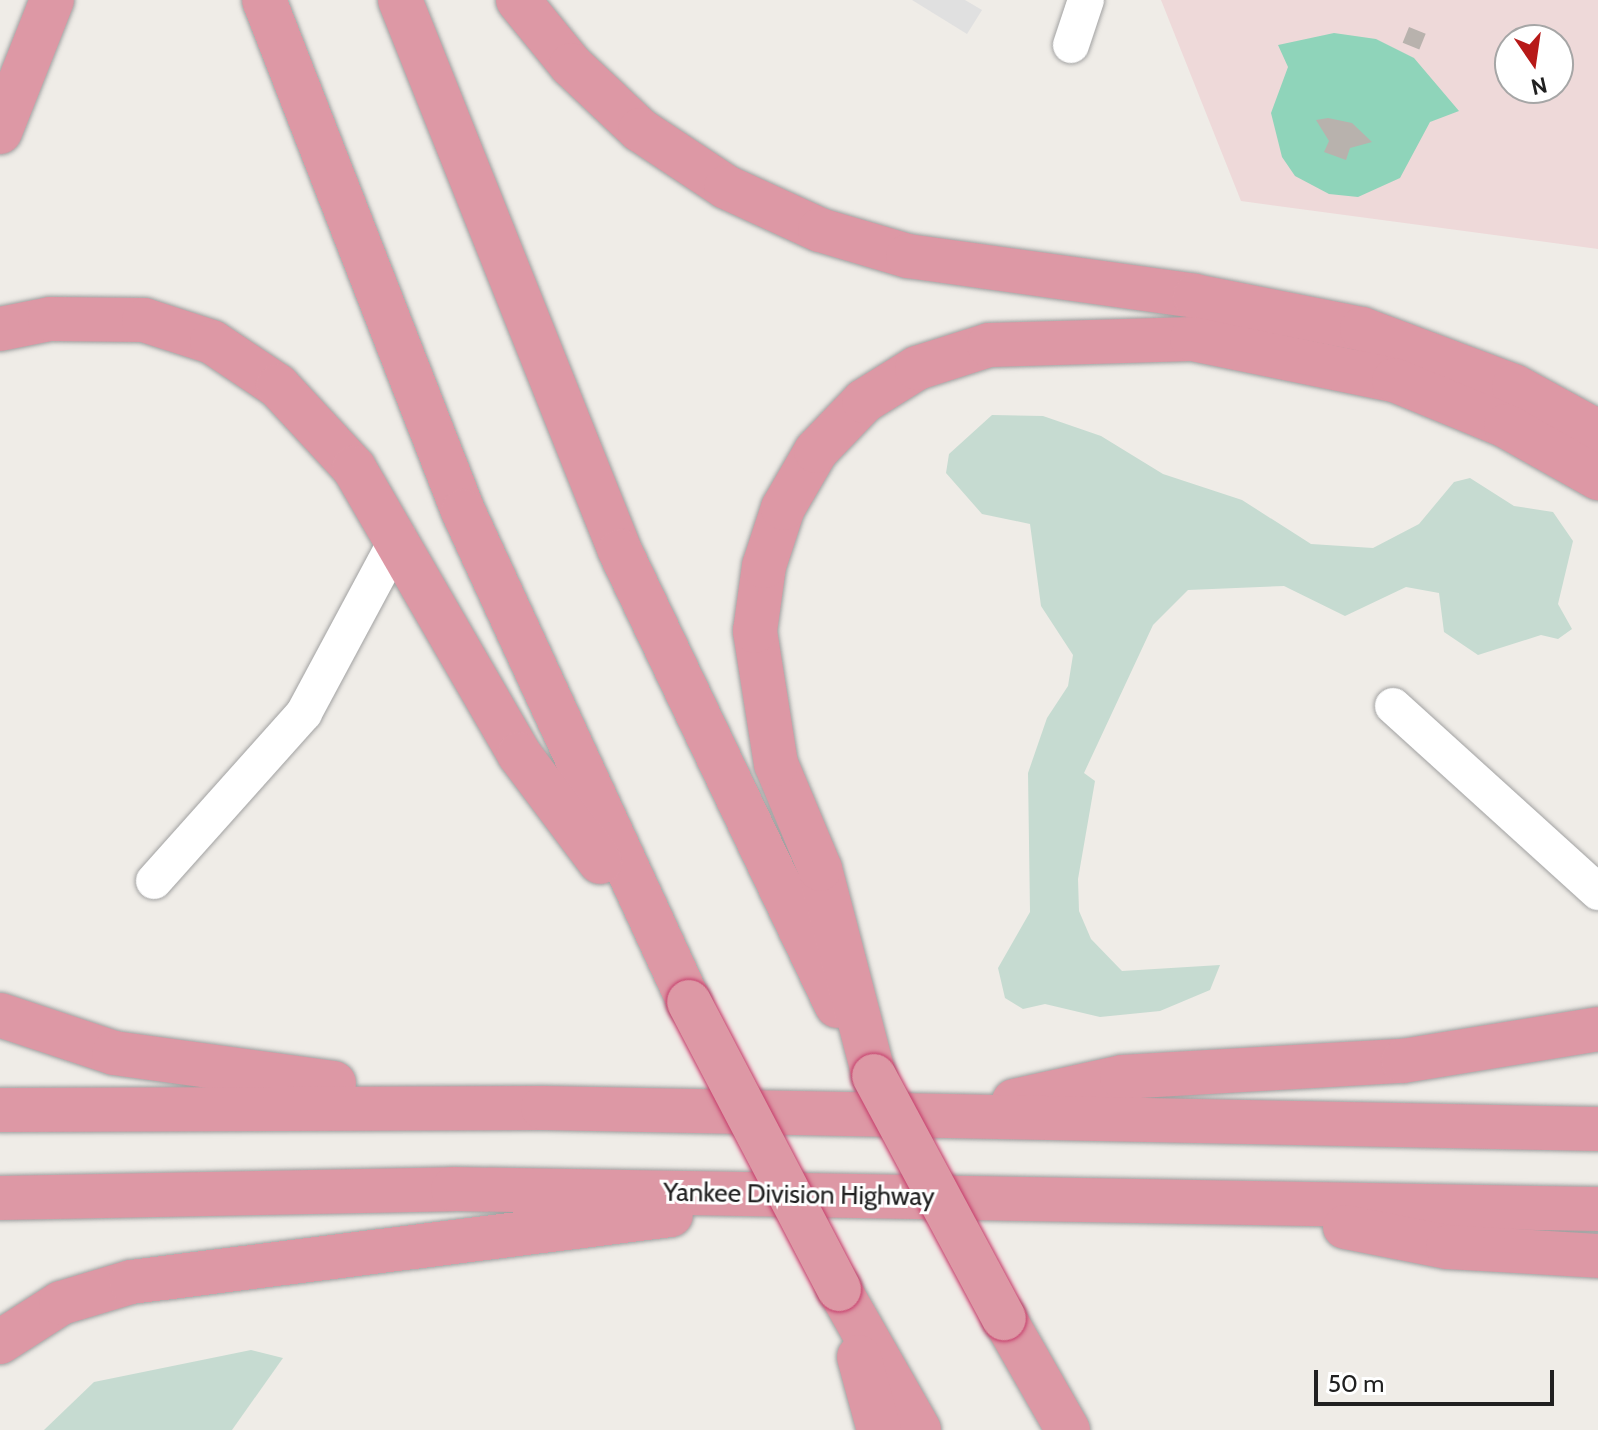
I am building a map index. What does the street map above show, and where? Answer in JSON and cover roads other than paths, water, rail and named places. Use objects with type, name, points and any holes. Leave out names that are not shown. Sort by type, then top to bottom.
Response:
[{"type":"highway","points":[[0,132],[52,0]]},
{"type":"highway","points":[[264,0],[457,497],[660,941],[839,1289],[919,1430]]},
{"type":"highway","points":[[400,0],[608,525],[846,1005],[874,1076],[1004,1318],[1068,1428]]},
{"type":"highway","points":[[518,0],[571,65],[640,130],[726,187],[820,230],[908,256],[1210,298],[1362,329],[1514,386],[1598,432]]},
{"type":"highway","points":[[0,329],[97,316],[144,320],[212,342],[311,417],[398,538],[519,754],[660,941]]},
{"type":"highway","points":[[846,1005],[820,869],[776,764],[755,631],[764,566],[783,508],[816,451],[864,401],[917,368],[989,345],[1192,339],[1394,380],[1506,426],[1598,478]]},
{"type":"highway","points":[[0,1015],[127,1056],[543,1108]]},
{"type":"highway","points":[[946,1116],[1122,1077],[1403,1061],[1598,1029]]},
{"type":"highway","points":[[0,1110],[543,1108],[1598,1129]]},
{"type":"highway","name":"Yankee Division Highway","points":[[0,1198],[453,1189],[1598,1209]]},
{"type":"highway","points":[[0,1342],[61,1303],[143,1280],[816,1196]]},
{"type":"highway","points":[[1232,1204],[1448,1247],[1598,1256]]},
{"type":"highway","points":[[839,1289],[879,1430]]},
{"type":"street","points":[[1071,45],[1086,0]]},
{"type":"street","points":[[154,881],[304,713],[398,538]]},
{"type":"street","points":[[1393,706],[1598,892]]}]
